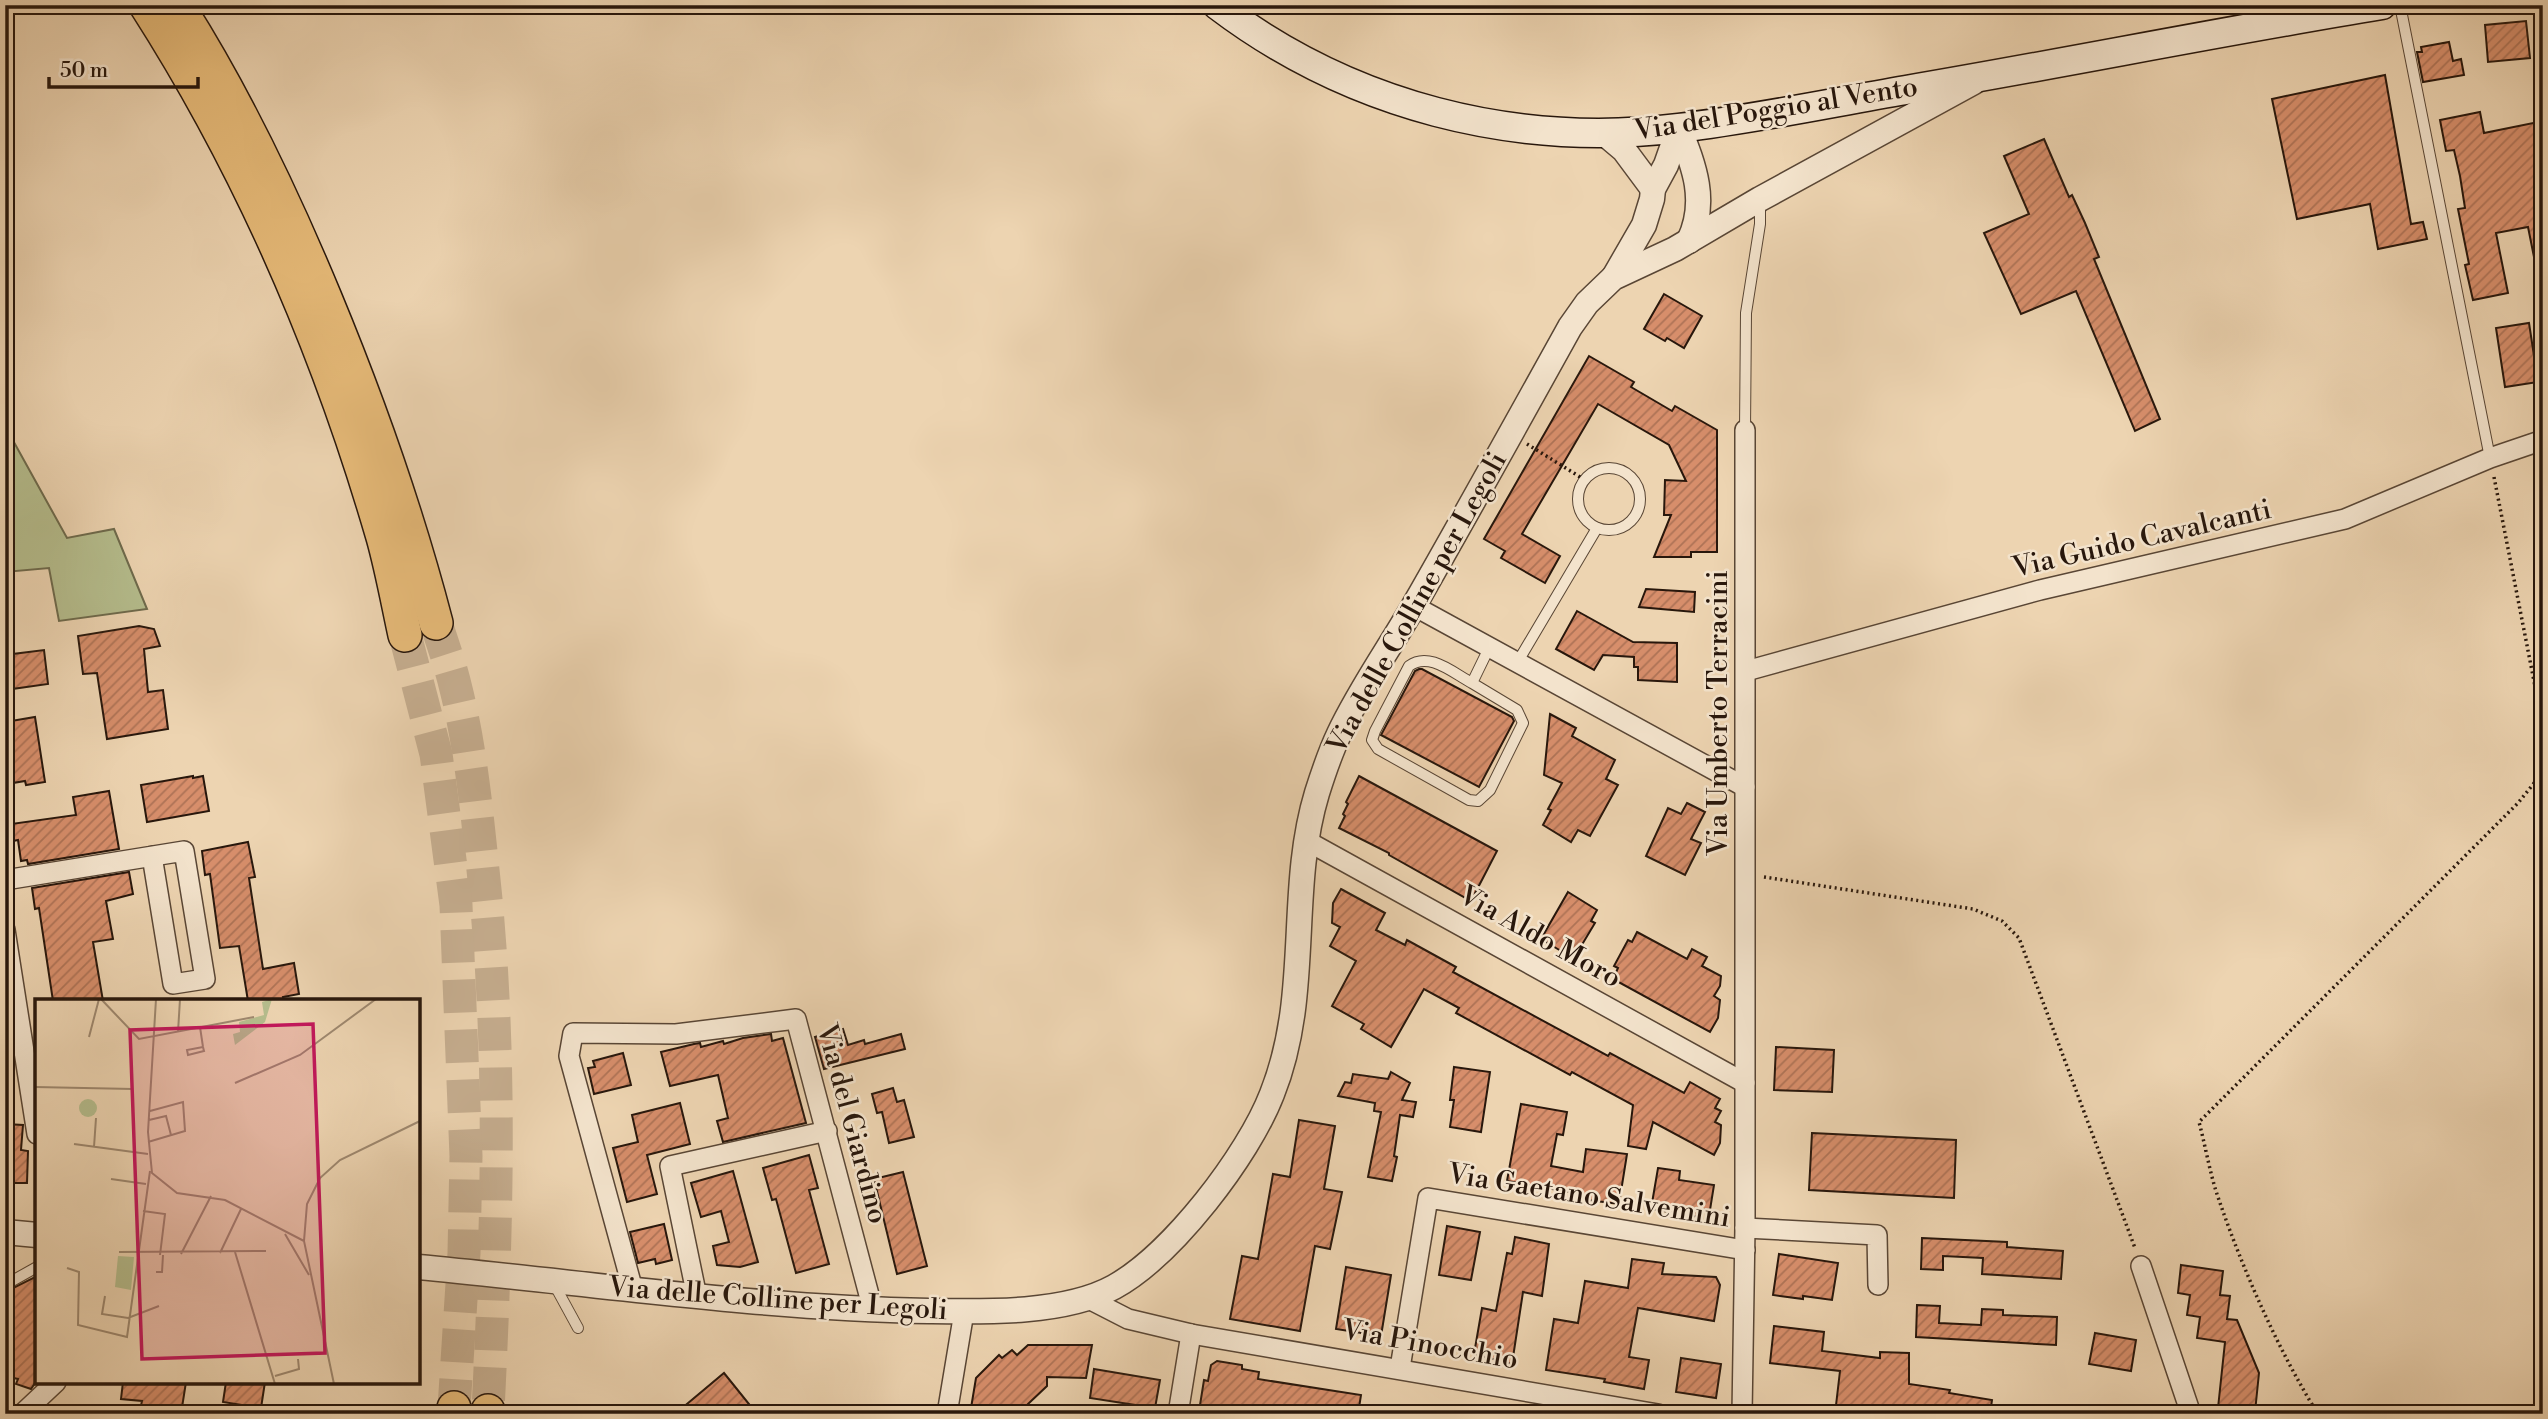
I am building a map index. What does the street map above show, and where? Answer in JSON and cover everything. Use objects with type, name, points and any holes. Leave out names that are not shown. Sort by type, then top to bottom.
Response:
[{"type":"highway","points":[[146,5],[224,139],[310,323],[352,440],[383,539],[405,635]]},
{"type":"highway","points":[[177,5],[240,115],[278,190],[310,263],[375,424],[420,563],[436,623]]},
{"type":"main road","name":"Via del Poggio al Vento","points":[[1217,5],[1306,61],[1361,86],[1416,107],[1516,129],[1605,134],[1679,128],[1984,77]]},
{"type":"main road","points":[[1984,77],[2237,29],[2382,5]]},
{"type":"street","points":[[1614,278],[1689,241],[1760,199],[1984,77]]},
{"type":"street","points":[[1614,278],[1644,225],[1653,189],[1666,165],[1679,128]]},
{"type":"street","points":[[1679,128],[1694,168],[1699,194],[1697,221],[1689,241]]},
{"type":"street","points":[[1605,134],[1624,150],[1653,189]]},
{"type":"street","name":"Via delle Colline per Legoli","points":[[420,1267],[698,1297],[873,1310],[964,1311],[1049,1306],[1087,1298],[1112,1288],[1133,1274],[1183,1230],[1241,1151],[1271,1097],[1289,1040],[1294,1011],[1307,841],[1317,794],[1339,734],[1570,327],[1587,303],[1614,278]]},
{"type":"street","name":"Via Umberto Terracini","points":[[1742,1414],[1745,1250],[1745,430]]},
{"type":"street","name":"Via Guido Cavalcanti","points":[[1746,671],[2040,590],[2345,519],[2490,458],[2543,440]]},
{"type":"street","points":[[1414,606],[1745,787]]},
{"type":"street","name":"Via Aldo Moro","points":[[1307,841],[1745,1083]]},
{"type":"street","points":[[5,880],[152,856],[184,851],[205,979],[173,984],[152,856]]},
{"type":"street","points":[[5,930],[15,1050],[35,1126]]},
{"type":"street","name":"Via del Giardino","points":[[633,1290],[569,1056],[573,1033],[676,1034],[796,1019],[873,1310]]},
{"type":"street","points":[[698,1297],[670,1166],[827,1131]]},
{"type":"street","name":"Via Gaetano Salvemini","points":[[1400,1368],[1428,1198],[1745,1250]]},
{"type":"street","points":[[1745,1228],[1877,1235],[1878,1285]]},
{"type":"street","points":[[5,1233],[35,1235]]},
{"type":"street","points":[[2141,1266],[2191,1414]]},
{"type":"street","name":"Via Pinocchio","points":[[1087,1298],[1128,1319],[1191,1334],[1658,1414]]},
{"type":"street","points":[[947,1414],[964,1311]]},
{"type":"street","points":[[1178,1414],[1191,1334]]},
{"type":"street","points":[[22,1414],[54,1384]]},
{"type":"lane","points":[[2400,5],[2490,458]]},
{"type":"lane","name":"Via Umberto Terracini","points":[[1745,430],[1746,313],[1760,224],[1760,199]]},
{"type":"lane","points":[[1602,469],[1621,471],[1636,483],[1640,492],[1638,512],[1625,526],[1606,531],[1597,528],[1583,516],[1579,506],[1578,497],[1585,480],[1602,469]]},
{"type":"lane","points":[[1517,663],[1597,528]]},
{"type":"lane","points":[[1472,683],[1489,648]]},
{"type":"lane","points":[[1427,659],[1472,683],[1517,709],[1523,723],[1490,790],[1478,801],[1469,800],[1378,749],[1372,740],[1404,674],[1416,661],[1427,659]]},
{"type":"lane","points":[[5,1285],[35,1268]]},
{"type":"lane","points":[[552,1281],[578,1328]]},
{"type":"path","points":[[1510,434],[1585,480]]},
{"type":"path","points":[[2490,458],[2543,727]]},
{"type":"path","points":[[2318,1414],[2303,1389],[2247,1272],[2218,1198],[2199,1122],[2518,803],[2543,772]]},
{"type":"path","points":[[1745,875],[1973,909],[2002,921],[2019,937],[2141,1266]]},
{"type":"green space","points":[[5,426],[67,538],[114,529],[147,609],[59,621],[49,568],[5,572]]},
{"type":"building","points":[[2526,21],[2530,58],[2488,62],[2485,25]]},
{"type":"building","points":[[2449,42],[2453,61],[2461,59],[2464,75],[2423,82],[2417,52],[2422,52],[2421,47]]},
{"type":"building","points":[[2385,75],[2411,224],[2423,222],[2427,239],[2378,249],[2370,204],[2297,219],[2272,99]]},
{"type":"building","points":[[2480,112],[2484,133],[2543,121],[2543,261],[2535,262],[2528,227],[2496,233],[2508,293],[2473,300],[2465,265],[2469,264],[2458,209],[2465,208],[2460,176],[2454,150],[2446,151],[2440,120]]},
{"type":"building","points":[[2044,139],[2069,197],[2072,195],[2085,223],[2099,257],[2094,259],[2160,419],[2135,431],[2076,291],[2021,314],[1984,233],[2029,214],[2004,156]]},
{"type":"building","points":[[1664,294],[1702,316],[1684,348],[1644,329]]},
{"type":"building","points":[[2529,323],[2538,382],[2505,387],[2496,328]]},
{"type":"building","points":[[1589,356],[1634,382],[1631,387],[1672,411],[1675,406],[1717,430],[1717,552],[1691,552],[1691,557],[1654,557],[1671,515],[1664,515],[1665,480],[1686,481],[1669,445],[1598,404],[1522,534],[1560,556],[1545,583],[1501,558],[1505,551],[1484,539]]},
{"type":"building","points":[[1646,589],[1695,592],[1694,612],[1639,607]]},
{"type":"building","points":[[1577,611],[1633,642],[1677,643],[1677,682],[1638,680],[1638,667],[1634,667],[1634,657],[1603,655],[1594,670],[1556,649]]},
{"type":"building","points":[[139,626],[154,629],[160,646],[144,649],[148,692],[163,690],[168,729],[107,739],[97,673],[83,674],[78,636]]},
{"type":"building","points":[[44,650],[48,684],[5,690],[5,655]]},
{"type":"building","points":[[1419,669],[1512,717],[1514,721],[1479,787],[1381,735],[1415,671]]},
{"type":"building","points":[[1550,714],[1576,728],[1572,736],[1615,760],[1606,779],[1618,785],[1590,836],[1578,830],[1571,842],[1543,825],[1562,783],[1544,775]]},
{"type":"building","points":[[35,717],[45,782],[7,784],[5,722]]},
{"type":"building","points":[[203,776],[209,811],[147,822],[141,785]]},
{"type":"building","points":[[1359,776],[1497,851],[1471,901],[1389,853],[1339,828],[1345,816],[1343,814],[1348,804],[1346,802]]},
{"type":"building","points":[[109,791],[119,849],[28,864],[27,860],[21,861],[18,840],[13,841],[11,824],[76,815],[73,797]]},
{"type":"building","points":[[1687,803],[1705,812],[1691,839],[1701,843],[1685,875],[1646,856],[1668,808],[1681,814]]},
{"type":"building","points":[[248,842],[255,877],[249,878],[263,969],[294,963],[299,994],[284,999],[248,999],[239,946],[220,948],[210,874],[205,875],[202,851]]},
{"type":"building","points":[[129,872],[133,894],[106,901],[113,939],[93,942],[103,999],[53,999],[39,908],[35,909],[32,888]]},
{"type":"building","points":[[1341,889],[1385,913],[1376,930],[1405,945],[1407,940],[1456,967],[1453,972],[1608,1056],[1610,1053],[1684,1093],[1690,1082],[1720,1099],[1715,1108],[1721,1111],[1715,1122],[1721,1125],[1720,1143],[1714,1155],[1653,1122],[1646,1149],[1628,1146],[1633,1105],[1572,1072],[1570,1075],[1456,1013],[1459,1008],[1424,989],[1391,1047],[1361,1029],[1364,1024],[1332,1006],[1356,961],[1330,946],[1340,927],[1332,923],[1333,903]]},
{"type":"building","points":[[1568,892],[1597,910],[1591,921],[1595,923],[1580,948],[1578,946],[1571,957],[1541,939]]},
{"type":"building","points":[[1637,932],[1687,959],[1692,949],[1707,957],[1702,966],[1721,976],[1720,986],[1714,996],[1720,1000],[1718,1018],[1710,1032],[1613,979],[1618,968],[1614,966],[1628,940],[1632,942]]},
{"type":"building","points":[[843,1029],[848,1045],[864,1040],[865,1044],[901,1034],[905,1049],[824,1069],[815,1037]]},
{"type":"building","points":[[771,1034],[772,1041],[783,1038],[806,1123],[723,1142],[717,1121],[728,1118],[718,1075],[670,1086],[661,1052],[700,1043],[701,1047]]},
{"type":"building","points":[[1776,1047],[1834,1050],[1832,1092],[1774,1090]]},
{"type":"building","points":[[623,1053],[631,1085],[594,1094],[588,1068],[595,1067],[593,1061]]},
{"type":"building","points":[[1454,1067],[1490,1072],[1481,1132],[1450,1127],[1454,1100],[1450,1100]]},
{"type":"building","points":[[1391,1072],[1410,1083],[1402,1100],[1416,1102],[1413,1117],[1400,1115],[1392,1181],[1368,1177],[1381,1112],[1374,1111],[1375,1103],[1338,1096],[1345,1082],[1351,1083],[1353,1074],[1388,1079]]},
{"type":"building","points":[[893,1088],[897,1102],[904,1100],[914,1137],[889,1143],[882,1112],[877,1113],[872,1094]]},
{"type":"building","points":[[680,1103],[690,1144],[647,1155],[657,1194],[627,1202],[613,1148],[638,1142],[632,1115]]},
{"type":"building","points":[[1521,1104],[1567,1112],[1563,1135],[1557,1134],[1551,1166],[1583,1172],[1586,1149],[1627,1154],[1619,1204],[1580,1199],[1580,1194],[1507,1181]]},
{"type":"building","points":[[1299,1120],[1335,1126],[1324,1189],[1342,1192],[1330,1249],[1315,1246],[1300,1331],[1230,1319],[1242,1256],[1258,1259],[1273,1174],[1290,1177]]},
{"type":"building","points":[[5,1124],[23,1125],[21,1150],[28,1151],[27,1183],[5,1183]]},
{"type":"building","points":[[1812,1133],[1956,1140],[1954,1198],[1809,1190]]},
{"type":"building","points":[[809,1155],[818,1188],[809,1190],[829,1264],[796,1273],[776,1199],[772,1200],[763,1168]]},
{"type":"building","points":[[1658,1168],[1680,1171],[1679,1180],[1714,1185],[1710,1210],[1702,1209],[1700,1217],[1651,1209]]},
{"type":"building","points":[[733,1171],[758,1262],[740,1267],[717,1265],[713,1246],[729,1242],[721,1211],[701,1217],[691,1183]]},
{"type":"building","points":[[903,1172],[927,1266],[897,1274],[874,1179]]},
{"type":"building","points":[[664,1224],[672,1260],[656,1264],[655,1259],[638,1263],[630,1232]]},
{"type":"building","points":[[1447,1226],[1480,1232],[1471,1280],[1439,1275]]},
{"type":"building","points":[[1515,1237],[1549,1244],[1542,1296],[1523,1292],[1512,1364],[1474,1354],[1482,1308],[1496,1311],[1507,1253],[1512,1254]]},
{"type":"building","points":[[1922,1238],[2007,1242],[2007,1247],[2063,1251],[2061,1279],[1982,1274],[1983,1258],[1943,1256],[1943,1270],[1921,1269]]},
{"type":"building","points":[[1779,1254],[1838,1263],[1832,1300],[1773,1295]]},
{"type":"building","points":[[1632,1259],[1664,1263],[1662,1274],[1716,1277],[1720,1285],[1714,1321],[1638,1308],[1629,1357],[1649,1360],[1644,1389],[1604,1382],[1605,1379],[1546,1370],[1554,1319],[1578,1323],[1585,1281],[1628,1288]]},
{"type":"building","points":[[2181,1265],[2223,1271],[2220,1295],[2230,1296],[2227,1319],[2237,1320],[2259,1373],[2255,1412],[2218,1408],[2225,1342],[2197,1338],[2200,1317],[2187,1315],[2190,1295],[2178,1293]]},
{"type":"building","points":[[1346,1267],[1391,1275],[1381,1336],[1336,1329]]},
{"type":"building","points":[[35,1277],[35,1383],[31,1389],[16,1384],[18,1379],[5,1376],[5,1292]]},
{"type":"building","points":[[1917,1305],[1940,1306],[1939,1323],[1981,1325],[1982,1309],[2003,1310],[2003,1315],[2057,1317],[2056,1345],[1916,1337]]},
{"type":"building","points":[[1774,1326],[1824,1332],[1822,1351],[1880,1358],[1880,1352],[1909,1353],[1909,1384],[1992,1400],[1990,1414],[1835,1414],[1840,1371],[1770,1363]]},
{"type":"building","points":[[2095,1333],[2136,1340],[2131,1371],[2089,1364]]},
{"type":"building","points":[[1028,1345],[1092,1345],[1086,1378],[1047,1377],[1047,1386],[1028,1404],[1033,1414],[970,1414],[976,1378],[999,1355],[1002,1358],[1012,1350],[1017,1355]]},
{"type":"building","points":[[1681,1358],[1721,1364],[1716,1398],[1676,1392]]},
{"type":"building","points":[[1217,1361],[1242,1365],[1242,1369],[1259,1372],[1258,1379],[1361,1395],[1358,1414],[1252,1414],[1200,1405],[1204,1380],[1208,1381],[1211,1365]]},
{"type":"building","points":[[1094,1369],[1160,1380],[1155,1408],[1090,1398]]},
{"type":"building","points":[[724,1373],[757,1414],[675,1414]]},
{"type":"building","points":[[123,1384],[186,1384],[181,1414],[140,1410],[142,1401],[121,1399]]},
{"type":"building","points":[[226,1384],[265,1384],[261,1408],[223,1402]]},
{"type":"tunnel","points":[[436,623],[454,681],[465,731],[475,796],[489,930],[496,1067],[496,1205],[488,1411]]},
{"type":"tunnel","points":[[405,635],[436,754],[456,905],[466,1156],[464,1253],[454,1408]]}]
